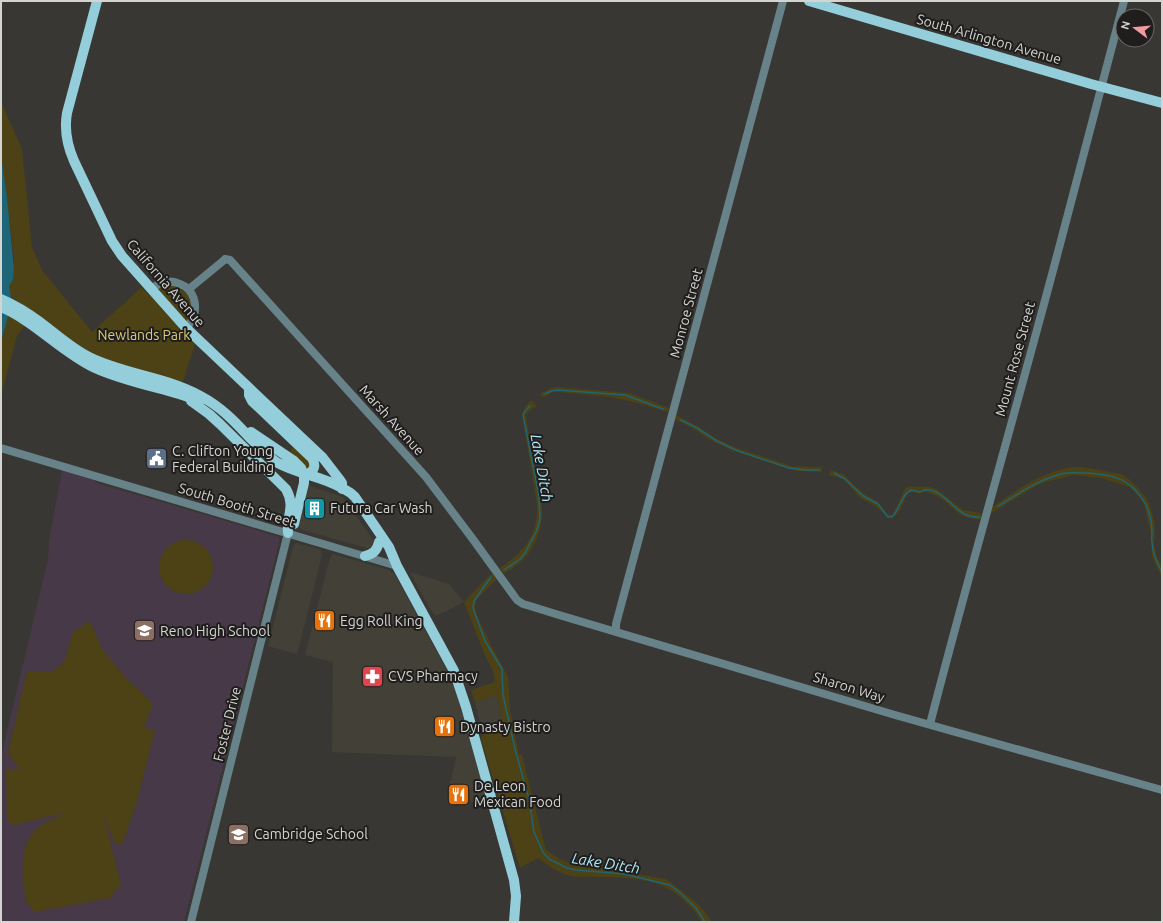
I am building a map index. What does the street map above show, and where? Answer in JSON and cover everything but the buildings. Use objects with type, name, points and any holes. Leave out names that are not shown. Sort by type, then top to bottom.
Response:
[{"type":"main road","name":"California Avenue","points":[[97,1],[67,113],[65,126],[66,136],[74,161],[112,241],[122,256],[186,328],[326,462],[335,474],[335,479],[388,556],[397,566]]},
{"type":"main road","name":"South Arlington Avenue","points":[[809,1],[1162,103]]},
{"type":"main road","points":[[1,300],[22,314],[68,353],[114,375],[197,401],[218,415],[268,462],[284,472],[332,483],[342,489]]},
{"type":"main road","points":[[1,307],[40,322],[88,357],[186,389],[207,400],[245,429],[294,461],[301,468],[304,476],[304,483],[294,524],[288,533]]},
{"type":"main road","points":[[249,388],[249,395],[252,401],[314,461],[312,472],[304,477]]},
{"type":"main road","points":[[183,396],[209,414],[286,489],[291,504],[287,525],[288,533]]},
{"type":"main road","points":[[230,417],[270,457],[279,464],[304,477]]},
{"type":"main road","name":"California Avenue","points":[[342,489],[348,491],[364,509],[389,547],[397,566],[449,660],[461,691],[514,880],[516,896],[514,922]]},
{"type":"main road","points":[[365,556],[374,553],[379,542]]},
{"type":"street","name":"Monroe Street","points":[[616,632],[616,624],[783,1]]},
{"type":"street","name":"Mount Rose Street","points":[[930,724],[1059,248],[1124,1]]},
{"type":"street","name":"Marsh Avenue","points":[[189,289],[225,259],[230,260],[426,477],[513,595],[517,600],[529,606]]},
{"type":"street","points":[[151,289],[162,282],[181,284],[189,289],[193,297],[195,307],[193,318],[186,328]]},
{"type":"street","name":"South Booth Street","points":[[1,448],[397,566]]},
{"type":"street","name":"Foster Drive","points":[[191,922],[288,533]]},
{"type":"street","name":"Sharon Way","points":[[529,606],[930,724],[1162,790]]},
{"type":"shaded area","name":"Reno High School","points":[[62,470],[93,480],[97,483],[277,536],[280,539],[184,922],[1,922],[1,757],[48,559],[49,541]]},
{"type":"shaded area","points":[[307,485],[343,497],[373,540],[374,544],[370,549],[298,528],[297,525]]},
{"type":"shaded area","points":[[296,543],[319,549],[322,555],[297,654],[268,646],[293,547]]},
{"type":"shaded area","points":[[333,554],[389,570],[394,573],[445,667],[457,695],[488,804],[447,798],[456,757],[332,752],[333,662],[305,655],[330,558]]},
{"type":"shaded area","points":[[410,572],[449,584],[464,602],[436,616],[430,609]]},
{"type":"shaded area","points":[[497,695],[504,729],[483,735],[475,702]]},
{"type":"green space","name":"Newlands Park","points":[[1,102],[22,149],[32,247],[42,270],[92,332],[142,287],[150,296],[157,289],[165,285],[174,286],[184,290],[190,298],[192,307],[188,321],[179,329],[195,344],[182,384],[114,364],[88,353],[11,297],[9,286],[13,280],[14,258],[1,155]]},
{"type":"green space","points":[[8,316],[25,325],[17,336],[1,396],[1,342]]},
{"type":"green space","points":[[557,387],[630,393],[669,408],[668,412],[610,397],[553,392],[543,398],[540,394],[551,388]]},
{"type":"green space","points":[[531,400],[537,406],[526,415],[541,502],[542,520],[534,545],[522,561],[504,574],[500,568],[516,556],[528,542],[535,526],[537,516],[537,505],[522,414],[525,407]]},
{"type":"green space","points":[[676,415],[717,439],[737,448],[791,466],[823,467],[822,472],[789,469],[731,450],[710,440],[675,419]]},
{"type":"green space","points":[[294,446],[311,464],[307,470],[288,454]]},
{"type":"green space","points":[[1082,467],[1121,474],[1129,479],[1147,499],[1154,521],[1154,543],[1156,554],[1162,567],[1162,578],[1152,557],[1151,534],[1143,502],[1129,487],[1101,478],[1074,475],[1042,483],[990,514],[992,507],[1018,489],[1046,474],[1066,468]]},
{"type":"green space","points":[[831,470],[843,474],[863,493],[878,502],[887,514],[892,515],[905,489],[909,486],[925,486],[937,489],[963,510],[982,513],[980,520],[959,514],[942,499],[927,492],[909,492],[898,513],[889,518],[874,505],[860,498],[843,479],[829,475]]},
{"type":"green space","points":[[186,540],[201,545],[205,548],[208,552],[213,567],[208,582],[205,586],[201,589],[186,594],[171,589],[167,586],[164,582],[159,567],[164,552],[167,548],[171,545]]},
{"type":"green space","points":[[492,573],[497,579],[477,599],[475,607],[489,641],[508,677],[510,710],[519,754],[522,755],[546,850],[571,864],[666,879],[696,902],[712,922],[702,922],[682,899],[667,888],[653,882],[625,878],[571,876],[559,872],[538,858],[520,868],[481,739],[483,735],[504,729],[497,695],[475,702],[471,690],[495,682],[493,671],[484,653],[464,602]]},
{"type":"green space","points":[[90,621],[102,649],[125,677],[153,704],[144,728],[155,730],[137,801],[123,843],[115,844],[103,814],[121,884],[110,898],[33,912],[31,906],[27,906],[24,887],[23,858],[25,848],[29,839],[37,828],[63,813],[14,825],[7,820],[6,770],[22,768],[17,766],[8,753],[27,671],[52,672],[64,662],[73,632]]},
{"type":"water","points":[[1,155],[14,268],[13,280],[9,286],[11,297],[8,316],[1,342]]},
{"type":"waterway","name":"Lake Ditch","points":[[545,394],[558,390],[625,395],[663,409]]},
{"type":"waterway","name":"Lake Ditch","points":[[504,570],[520,559],[525,553],[537,530],[540,519],[539,496],[523,415],[530,406]]},
{"type":"waterway","name":"Lake Ditch","points":[[681,420],[717,441],[738,451],[789,468],[819,470]]},
{"type":"waterway","name":"Lake Ditch","points":[[834,473],[845,479],[863,496],[878,504],[888,517],[892,517],[895,514],[905,495],[911,490],[920,492],[932,490],[966,515],[980,517]]},
{"type":"waterway","name":"Lake Ditch","points":[[998,506],[1036,484],[1064,473],[1100,474],[1120,479],[1132,487],[1146,505],[1151,522],[1153,551],[1162,572]]},
{"type":"waterway","name":"Lake Ditch","points":[[491,577],[474,601],[473,608],[485,641],[502,669],[503,695],[515,749],[529,799],[534,832],[543,852],[549,859],[567,868],[624,874],[670,885],[696,908],[705,922]]},
{"type":"place","name":"C. Clifton Young Federal Building","points":[[157,459]]},
{"type":"place","name":"Futura Car Wash","points":[[315,508]]},
{"type":"place","name":"Egg Roll King","points":[[325,621]]},
{"type":"place","name":"Reno High School","points":[[144,631]]},
{"type":"place","name":"CVS Pharmacy","points":[[372,676]]},
{"type":"place","name":"Dynasty Bistro","points":[[444,727]]},
{"type":"place","name":"De Leon Mexican Food","points":[[458,794]]},
{"type":"place","name":"Cambridge School","points":[[239,834]]}]
